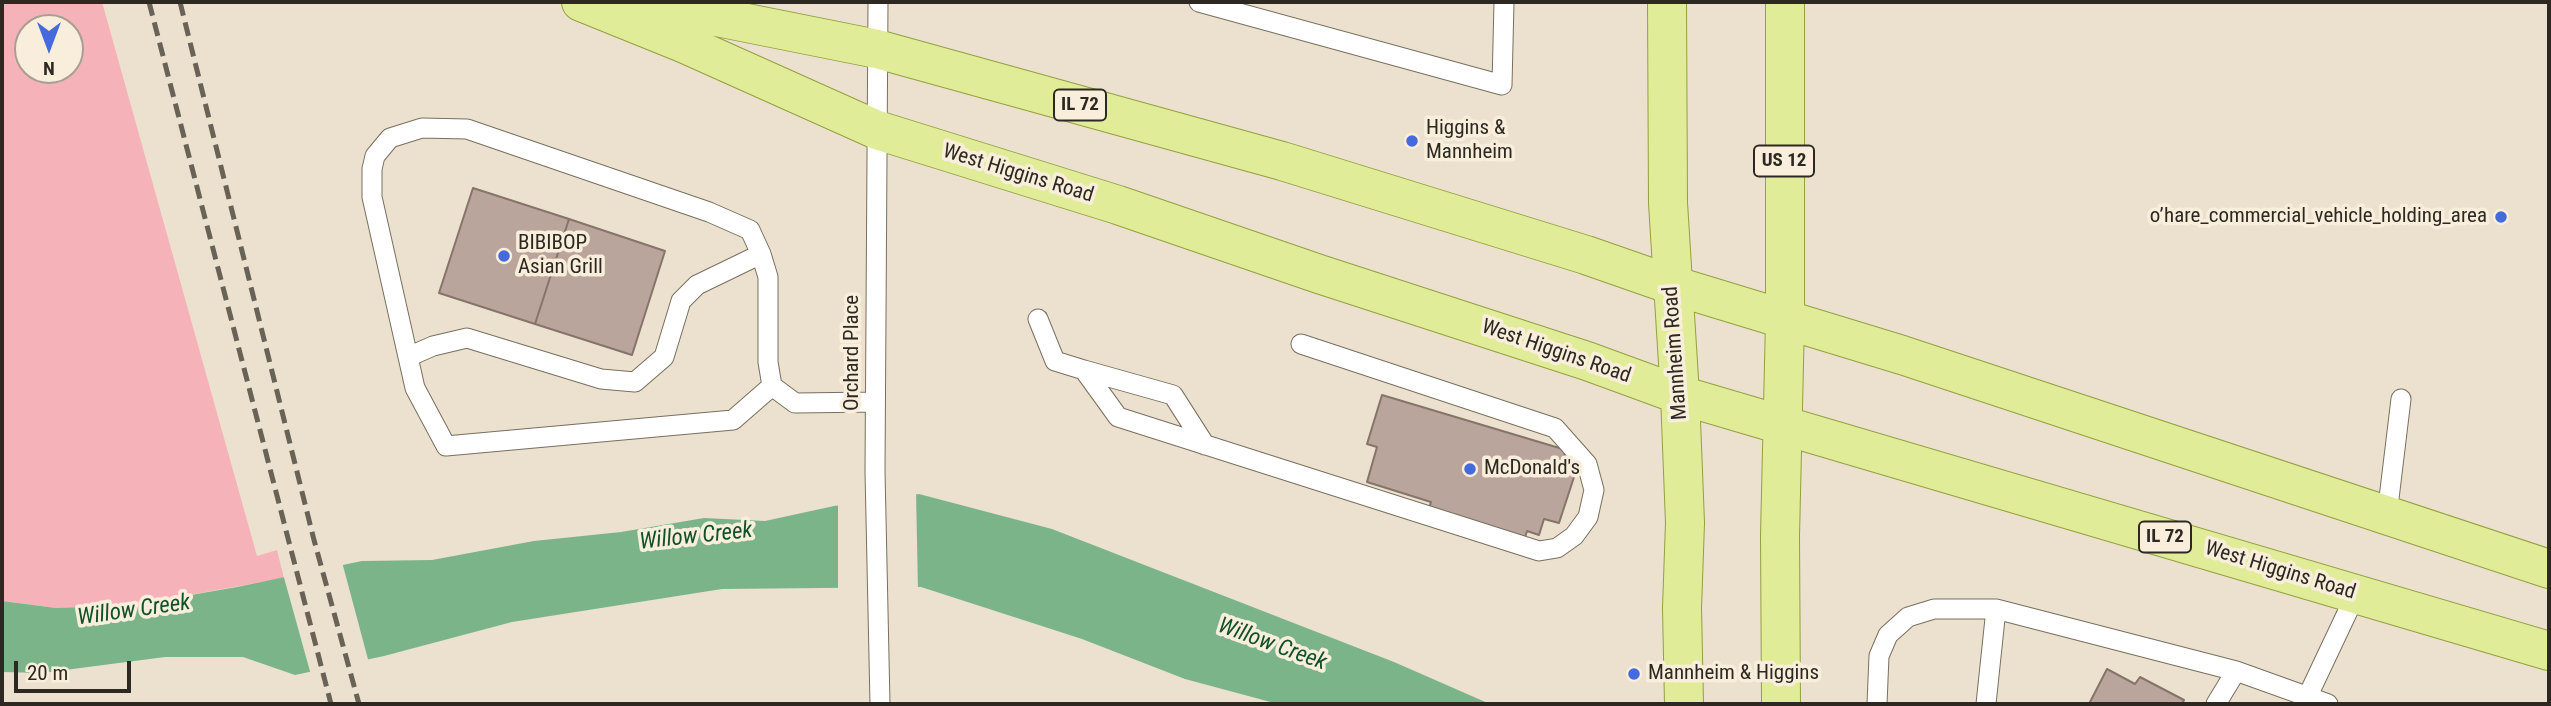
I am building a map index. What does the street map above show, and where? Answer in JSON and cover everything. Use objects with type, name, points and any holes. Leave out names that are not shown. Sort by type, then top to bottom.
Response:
[{"type":"main road","name":"West Higgins Road","points":[[582,2],[685,44],[877,130],[1118,205],[1587,361],[1680,396],[2549,651]]},
{"type":"main road","name":"IL 72","points":[[642,2],[877,49],[1282,161],[1573,250],[1785,321],[1902,355],[2549,569]]},
{"type":"main road","name":"Mannheim Road","points":[[1667,2],[1668,203],[1685,523],[1682,608],[1684,704]]},
{"type":"main road","name":"US 12","points":[[1781,704],[1785,2]]},
{"type":"lane","name":"Orchard Place","points":[[878,2],[875,402],[880,704]]},
{"type":"lane","points":[[1199,2],[1502,85],[1504,2]]},
{"type":"lane","points":[[772,386],[733,420],[446,446],[415,388],[372,197],[375,156],[390,138],[411,131],[422,128],[467,129],[709,212],[750,230],[768,278],[768,362],[772,386],[795,403],[875,402]]},
{"type":"lane","points":[[408,357],[433,346],[467,338],[601,379],[635,382],[664,357],[681,301],[697,285],[761,254]]},
{"type":"lane","points":[[1038,319],[1055,361],[1173,396],[1205,445]]},
{"type":"lane","points":[[1084,370],[1118,417],[1539,551],[1557,548],[1566,542],[1588,517],[1594,490],[1587,464],[1555,428],[1301,344]]},
{"type":"lane","points":[[2387,515],[2401,399]]},
{"type":"lane","points":[[2306,701],[2356,594]]},
{"type":"lane","points":[[1877,704],[1879,656],[1888,635],[1908,617],[1934,609],[1996,609],[2236,671],[2306,701],[2328,704]]},
{"type":"lane","points":[[1986,704],[1996,609]]},
{"type":"lane","points":[[2216,704],[2236,671]]},
{"type":"shaded area","points":[[2,2],[102,2],[257,556],[277,550],[284,578],[133,605],[56,608],[2,601]]},
{"type":"water","name":"Willow Creek","points":[[919,494],[1052,529],[1394,662],[1490,704],[1278,704],[1185,679],[1082,639],[921,587],[722,589],[512,622],[384,656],[295,675],[243,657],[165,657],[42,673],[2,672],[2,601],[56,608],[133,605],[362,561],[432,560],[534,541],[621,532],[704,518],[765,521],[834,506]]},
{"type":"pier","points":[[916,491],[918,591],[838,590],[838,501]]},
{"type":"pier","points":[[342,562],[369,663],[311,675],[283,574]]},
{"type":"building","name":"BIBIBOP Asian Grill","points":[[473,188],[569,219],[535,324],[439,293]]},
{"type":"building","points":[[569,219],[665,251],[632,355],[535,324]]},
{"type":"building","name":"McDonald's","points":[[1382,395],[1566,450],[1561,466],[1576,471],[1559,523],[1544,519],[1539,535],[1527,531],[1524,541],[1428,512],[1431,502],[1367,482],[1377,447],[1367,444]]},
{"type":"building","points":[[2107,669],[2135,684],[2140,677],[2184,700],[2182,704],[2089,704]]},
{"type":"railway","points":[[149,2],[331,704]]},
{"type":"railway","points":[[180,2],[314,540],[359,704]]},
{"type":"place","name":"Higgins & Mannheim","points":[[1412,141]]},
{"type":"place","name":"o’hare_commercial_vehicle_holding_area","points":[[2501,217]]},
{"type":"place","name":"BIBIBOP Asian Grill","points":[[504,256]]},
{"type":"place","name":"McDonald's","points":[[1470,469]]},
{"type":"place","name":"Mannheim & Higgins","points":[[1634,674]]}]
